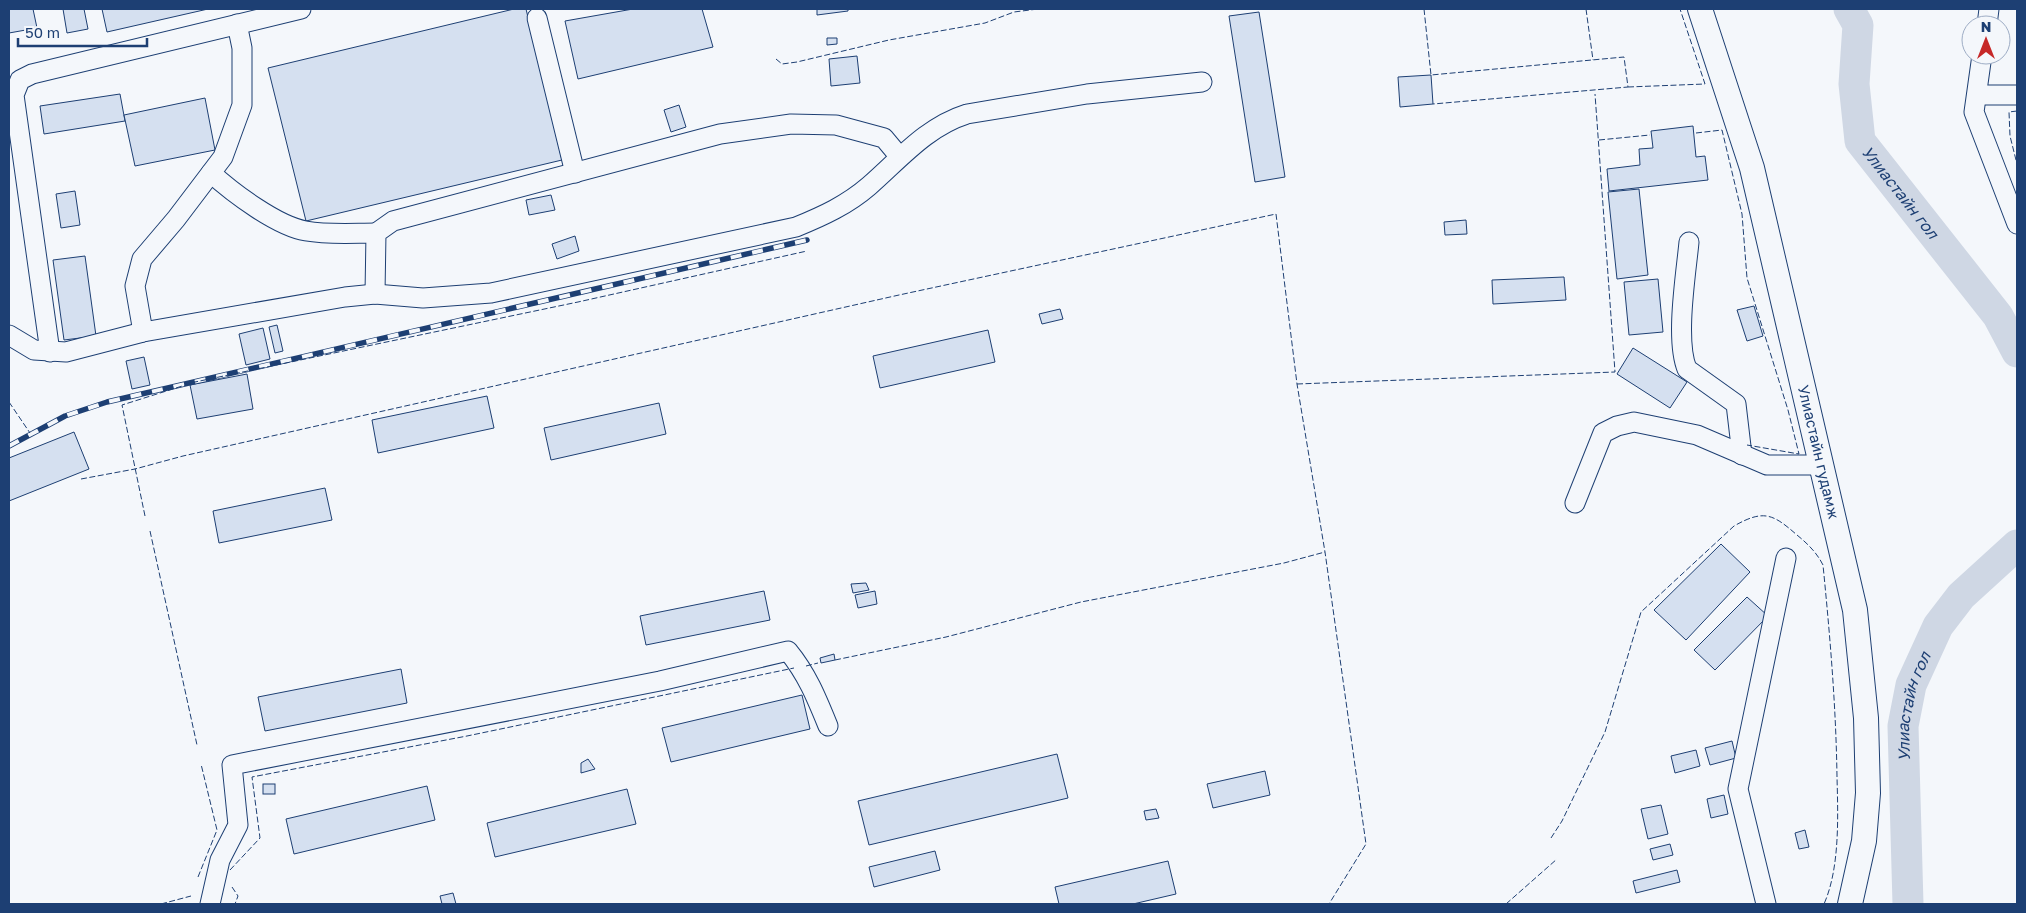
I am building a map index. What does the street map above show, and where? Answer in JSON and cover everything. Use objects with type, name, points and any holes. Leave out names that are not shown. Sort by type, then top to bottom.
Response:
[{"type":"main road","name":"Улиастайн гудамж","points":[[1700,9],[1752,168],[1855,610],[1866,718],[1868,762],[1866,820],[1850,904]]},
{"type":"street","points":[[50,352],[14,95],[20,80],[32,74],[301,9]]},
{"type":"street","points":[[537,18],[575,173]]},
{"type":"street","points":[[143,332],[135,286],[142,259],[223,157],[242,105],[242,48],[237,24]]},
{"type":"street","points":[[1980,65],[1974,112],[2017,224]]},
{"type":"street","points":[[9,335],[34,350],[66,352],[143,332],[375,294],[423,298],[491,292],[796,227],[832,212],[869,186],[899,156],[934,130],[952,119],[967,114],[1088,94],[1202,82]]},
{"type":"street","points":[[1976,94],[2017,96]]},
{"type":"street","points":[[211,173],[229,189],[266,214],[306,231],[376,233],[393,221],[720,134],[791,124],[836,125],[884,138],[899,156]]},
{"type":"street","points":[[375,294],[376,233]]},
{"type":"street","points":[[1689,242],[1683,312],[1683,360],[1687,369],[1736,404],[1742,455]]},
{"type":"street","points":[[1575,503],[1603,433],[1617,426],[1634,422],[1697,435],[1766,466],[1821,465]]},
{"type":"street","points":[[1766,904],[1738,789],[1786,558]]},
{"type":"street","points":[[210,904],[220,860],[238,825],[232,766],[660,681],[788,651],[801,667],[812,686],[828,726]]},
{"type":"building","points":[[9,9],[33,9],[37,28],[9,33]]},
{"type":"building","points":[[63,9],[84,9],[88,29],[67,33]]},
{"type":"building","points":[[102,9],[208,9],[107,32]]},
{"type":"building","points":[[514,9],[526,9],[562,160],[306,221],[268,68]]},
{"type":"building","points":[[633,9],[702,9],[713,47],[578,79],[565,21]]},
{"type":"building","points":[[817,9],[848,9],[848,11],[817,15]]},
{"type":"building","points":[[1259,12],[1285,177],[1255,182],[1229,16]]},
{"type":"building","points":[[827,38],[837,38],[837,44],[827,45]]},
{"type":"building","points":[[857,56],[860,83],[831,86],[829,59]]},
{"type":"building","points":[[1431,75],[1433,104],[1400,107],[1398,77]]},
{"type":"building","points":[[120,94],[125,121],[44,134],[40,106]]},
{"type":"building","points":[[205,98],[215,150],[135,166],[124,115]]},
{"type":"building","points":[[679,105],[686,127],[671,132],[664,110]]},
{"type":"building","points":[[1693,126],[1696,157],[1705,156],[1708,180],[1609,191],[1607,169],[1640,165],[1639,149],[1653,148],[1651,131]]},
{"type":"building","points":[[1639,189],[1648,275],[1617,279],[1608,192]]},
{"type":"building","points":[[75,191],[80,225],[61,228],[56,194]]},
{"type":"building","points":[[551,195],[555,210],[529,215],[526,200]]},
{"type":"building","points":[[1466,220],[1467,234],[1445,235],[1444,222]]},
{"type":"building","points":[[575,236],[579,251],[557,259],[552,244]]},
{"type":"building","points":[[85,256],[96,336],[64,340],[53,260]]},
{"type":"building","points":[[1564,277],[1566,300],[1493,304],[1492,280]]},
{"type":"building","points":[[1658,279],[1663,332],[1629,335],[1624,282]]},
{"type":"building","points":[[1754,306],[1763,336],[1747,341],[1737,310]]},
{"type":"building","points":[[1060,309],[1063,319],[1042,324],[1039,314]]},
{"type":"building","points":[[277,325],[283,351],[275,353],[269,327]]},
{"type":"building","points":[[263,328],[270,359],[246,365],[239,334]]},
{"type":"building","points":[[988,330],[995,362],[880,388],[873,356]]},
{"type":"building","points":[[1633,348],[1687,382],[1670,408],[1617,374]]},
{"type":"building","points":[[144,357],[150,385],[132,389],[126,361]]},
{"type":"building","points":[[247,374],[253,409],[197,419],[190,385]]},
{"type":"building","points":[[487,396],[494,428],[378,453],[372,420]]},
{"type":"building","points":[[659,403],[666,434],[551,460],[544,428]]},
{"type":"building","points":[[74,432],[89,469],[9,501],[9,458]]},
{"type":"building","points":[[325,488],[332,520],[219,543],[213,511]]},
{"type":"building","points":[[1721,544],[1750,572],[1686,640],[1654,610]]},
{"type":"building","points":[[866,583],[869,590],[853,593],[851,584]]},
{"type":"building","points":[[764,591],[770,620],[646,645],[640,616]]},
{"type":"building","points":[[875,591],[877,604],[858,608],[855,595]]},
{"type":"building","points":[[1747,597],[1768,616],[1715,670],[1694,650]]},
{"type":"building","points":[[834,654],[835,660],[821,663],[820,658]]},
{"type":"building","points":[[401,669],[407,703],[265,731],[258,697]]},
{"type":"building","points":[[802,695],[810,729],[671,762],[662,728]]},
{"type":"building","points":[[1732,741],[1736,758],[1710,765],[1705,748]]},
{"type":"building","points":[[1696,750],[1700,766],[1675,773],[1671,756]]},
{"type":"building","points":[[1057,754],[1068,798],[869,845],[858,801]]},
{"type":"building","points":[[588,759],[595,769],[581,773],[581,763]]},
{"type":"building","points":[[1265,771],[1270,795],[1213,808],[1207,784]]},
{"type":"building","points":[[263,784],[275,784],[275,794],[263,794]]},
{"type":"building","points":[[427,786],[435,820],[294,854],[286,819]]},
{"type":"building","points":[[627,789],[636,824],[495,857],[487,823]]},
{"type":"building","points":[[1724,795],[1728,814],[1711,818],[1707,799]]},
{"type":"building","points":[[1661,805],[1668,834],[1648,839],[1641,809]]},
{"type":"building","points":[[1156,809],[1159,818],[1146,820],[1144,811]]},
{"type":"building","points":[[1805,830],[1809,847],[1799,849],[1795,833]]},
{"type":"building","points":[[1670,844],[1673,855],[1653,860],[1650,849]]},
{"type":"building","points":[[935,851],[940,870],[874,887],[869,867]]},
{"type":"building","points":[[1168,861],[1176,894],[1133,904],[1059,904],[1055,887]]},
{"type":"building","points":[[1677,870],[1680,882],[1636,893],[1633,881]]},
{"type":"building","points":[[453,893],[456,904],[442,904],[440,896]]},
{"type":"waterway","name":"Улиастайн гол","points":[[1849,9],[1858,25],[1854,84],[1860,141],[1998,316],[2017,352]]},
{"type":"waterway","name":"Улиастайн гол","points":[[1908,904],[1903,726],[1911,685],[1938,626],[1961,596],[2017,545]]},
{"type":"railway","points":[[9,446],[65,416],[107,402],[807,240]]},
{"type":"fence","points":[[776,59],[782,64],[797,62],[889,40],[985,23],[1014,12],[1038,9]]},
{"type":"fence","points":[[1424,9],[1431,75],[1624,57],[1628,87],[1433,104]]},
{"type":"fence","points":[[1586,9],[1593,60]]},
{"type":"fence","points":[[1628,87],[1705,84],[1680,9]]},
{"type":"fence","points":[[1297,384],[1615,372],[1595,94]]},
{"type":"fence","points":[[2017,111],[2009,112],[2010,136],[2017,164]]},
{"type":"fence","points":[[1696,133],[1722,130],[1742,214],[1747,278],[1788,410],[1799,454],[1747,445]]},
{"type":"fence","points":[[1599,140],[1650,135]]},
{"type":"fence","points":[[81,479],[135,469],[183,456],[899,295],[1276,214],[1297,384],[1325,552],[1366,844],[1329,904]]},
{"type":"fence","points":[[145,516],[122,405],[195,382],[578,302],[807,251]]},
{"type":"fence","points":[[9,402],[30,433]]},
{"type":"fence","points":[[1551,838],[1562,821],[1605,732],[1641,612],[1734,526],[1753,517],[1768,516],[1781,522],[1801,538],[1823,565],[1834,697],[1838,808],[1837,842],[1833,874],[1824,904]]},
{"type":"fence","points":[[150,531],[197,745]]},
{"type":"fence","points":[[835,660],[946,637],[1081,602],[1284,563],[1325,552]]},
{"type":"fence","points":[[806,666],[818,663]]},
{"type":"fence","points":[[230,870],[260,838],[252,777],[467,736],[794,668]]},
{"type":"fence","points":[[198,877],[217,830],[201,764]]},
{"type":"fence","points":[[1506,904],[1557,859]]},
{"type":"fence","points":[[232,887],[238,896],[235,904]]},
{"type":"fence","points":[[161,904],[191,896]]}]
